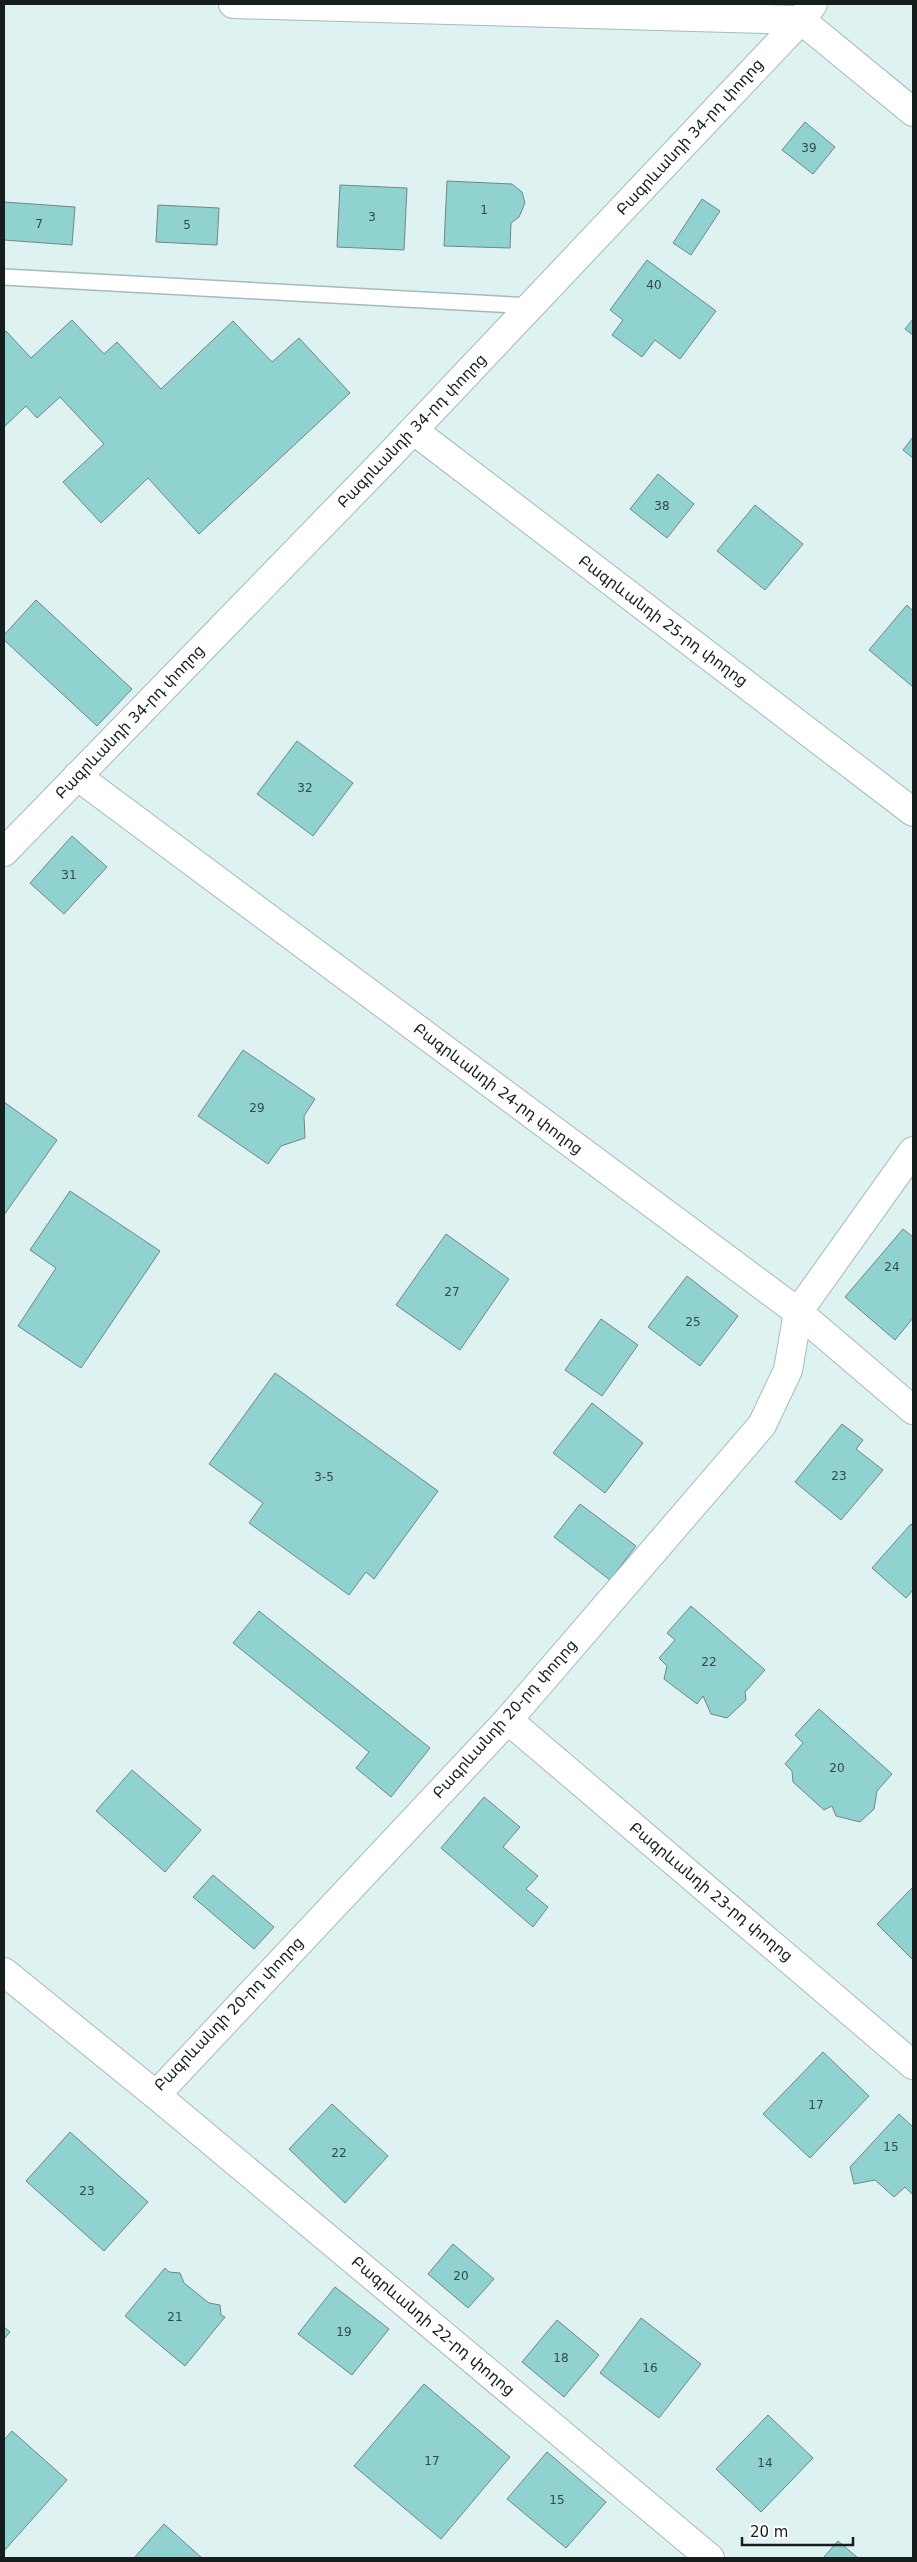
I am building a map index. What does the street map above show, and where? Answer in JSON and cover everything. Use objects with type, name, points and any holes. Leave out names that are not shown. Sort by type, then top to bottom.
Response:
[{"type":"street","points":[[233,4],[807,12],[913,112]]},
{"type":"street","name":"Բագրևանդի 34-րդ փողոց","points":[[4,852],[413,430],[807,12]]},
{"type":"street","name":"Բագրևանդի 25-րդ փողոց","points":[[413,430],[913,812]]},
{"type":"street","name":"Բագրևանդի 24-րդ փողոց","points":[[77,776],[798,1312],[913,1410]]},
{"type":"street","name":"Բագրևանդի 20-րդ փողոց","points":[[4,1972],[156,2095],[508,1720],[762,1425],[788,1370],[798,1312],[913,1151]]},
{"type":"street","name":"Բագրևանդի 23-րդ փողոց","points":[[508,1720],[913,2065]]},
{"type":"street","name":"Բագրևանդի 22-րդ փողոց","points":[[156,2095],[710,2558]]},
{"type":"lane","points":[[4,278],[531,306]]},
{"type":"building","points":[[805,122],[835,147],[813,174],[782,150]]},
{"type":"building","points":[[447,181],[512,184],[522,192],[525,203],[519,217],[511,223],[510,248],[444,246]]},
{"type":"building","points":[[340,185],[407,188],[404,250],[337,247]]},
{"type":"building","points":[[702,199],[720,211],[691,255],[673,243]]},
{"type":"building","points":[[4,202],[75,207],[72,245],[4,240]]},
{"type":"building","points":[[158,205],[219,208],[217,245],[156,242]]},
{"type":"building","points":[[647,260],[716,311],[680,359],[655,340],[642,357],[612,335],[623,320],[610,310]]},
{"type":"building","points":[[913,319],[913,335],[905,329]]},
{"type":"building","points":[[72,320],[104,354],[117,342],[161,389],[233,321],[272,362],[299,338],[350,393],[199,534],[148,478],[101,523],[63,482],[104,444],[60,397],[37,418],[26,406],[4,427],[4,333],[6,331],[31,358]]},
{"type":"building","points":[[913,437],[913,458],[903,450]]},
{"type":"building","points":[[658,474],[694,504],[667,538],[630,509]]},
{"type":"building","points":[[755,505],[803,544],[765,590],[717,551]]},
{"type":"building","points":[[36,600],[132,689],[97,726],[4,640],[4,635]]},
{"type":"building","points":[[907,605],[913,611],[913,687],[869,650]]},
{"type":"building","points":[[297,741],[353,783],[313,836],[257,794]]},
{"type":"building","points":[[72,836],[107,867],[64,914],[30,883]]},
{"type":"building","points":[[243,1050],[315,1099],[304,1116],[305,1138],[281,1146],[268,1164],[198,1116]]},
{"type":"building","points":[[4,1102],[57,1140],[4,1215]]},
{"type":"building","points":[[70,1191],[160,1251],[81,1368],[18,1326],[56,1268],[30,1250]]},
{"type":"building","points":[[903,1229],[913,1237],[913,1318],[895,1340],[845,1297]]},
{"type":"building","points":[[446,1234],[509,1279],[460,1350],[396,1305]]},
{"type":"building","points":[[687,1276],[738,1316],[700,1366],[648,1327]]},
{"type":"building","points":[[601,1319],[638,1345],[602,1396],[565,1370]]},
{"type":"building","points":[[275,1373],[438,1491],[374,1579],[366,1572],[349,1595],[249,1523],[263,1503],[209,1464]]},
{"type":"building","points":[[592,1403],[643,1443],[605,1493],[553,1453]]},
{"type":"building","points":[[842,1424],[863,1440],[856,1449],[883,1470],[841,1520],[795,1482]]},
{"type":"building","points":[[580,1504],[636,1546],[610,1580],[554,1537]]},
{"type":"building","points":[[911,1524],[913,1527],[913,1590],[906,1598],[872,1568]]},
{"type":"building","points":[[691,1606],[765,1670],[745,1692],[746,1700],[727,1718],[711,1714],[703,1696],[697,1704],[664,1679],[667,1666],[659,1658],[675,1640],[667,1633]]},
{"type":"building","points":[[259,1611],[430,1748],[391,1797],[356,1768],[369,1752],[233,1643]]},
{"type":"building","points":[[819,1709],[892,1774],[877,1791],[874,1809],[860,1822],[836,1816],[832,1806],[824,1810],[793,1782],[792,1771],[785,1764],[803,1743],[795,1735]]},
{"type":"building","points":[[132,1770],[201,1830],[165,1872],[96,1811]]},
{"type":"building","points":[[484,1797],[520,1827],[503,1847],[538,1876],[526,1889],[548,1907],[533,1927],[441,1848]]},
{"type":"building","points":[[213,1875],[274,1927],[254,1949],[193,1897]]},
{"type":"building","points":[[913,1887],[913,1960],[877,1924]]},
{"type":"building","points":[[823,2052],[869,2096],[810,2158],[763,2114]]},
{"type":"building","points":[[332,2104],[388,2156],[345,2203],[289,2149]]},
{"type":"building","points":[[899,2114],[913,2127],[913,2195],[905,2187],[894,2197],[875,2180],[854,2184],[850,2167]]},
{"type":"building","points":[[70,2132],[148,2202],[104,2251],[26,2181]]},
{"type":"building","points":[[453,2244],[494,2279],[468,2308],[428,2274]]},
{"type":"building","points":[[165,2268],[169,2272],[180,2273],[184,2283],[209,2303],[220,2305],[221,2315],[225,2317],[185,2366],[125,2316]]},
{"type":"building","points":[[335,2287],[389,2329],[352,2375],[298,2334]]},
{"type":"building","points":[[641,2318],[701,2364],[659,2418],[600,2373]]},
{"type":"building","points":[[557,2320],[599,2355],[564,2397],[522,2362]]},
{"type":"building","points":[[4,2327],[10,2332],[4,2339]]},
{"type":"building","points":[[424,2384],[510,2457],[441,2539],[354,2466]]},
{"type":"building","points":[[768,2415],[813,2458],[761,2512],[716,2469]]},
{"type":"building","points":[[12,2431],[67,2480],[4,2551],[4,2440]]},
{"type":"building","points":[[547,2452],[606,2502],[566,2548],[507,2499]]},
{"type":"building","points":[[164,2524],[202,2558],[134,2558]]},
{"type":"building","points":[[838,2541],[858,2558],[823,2558]]}]
